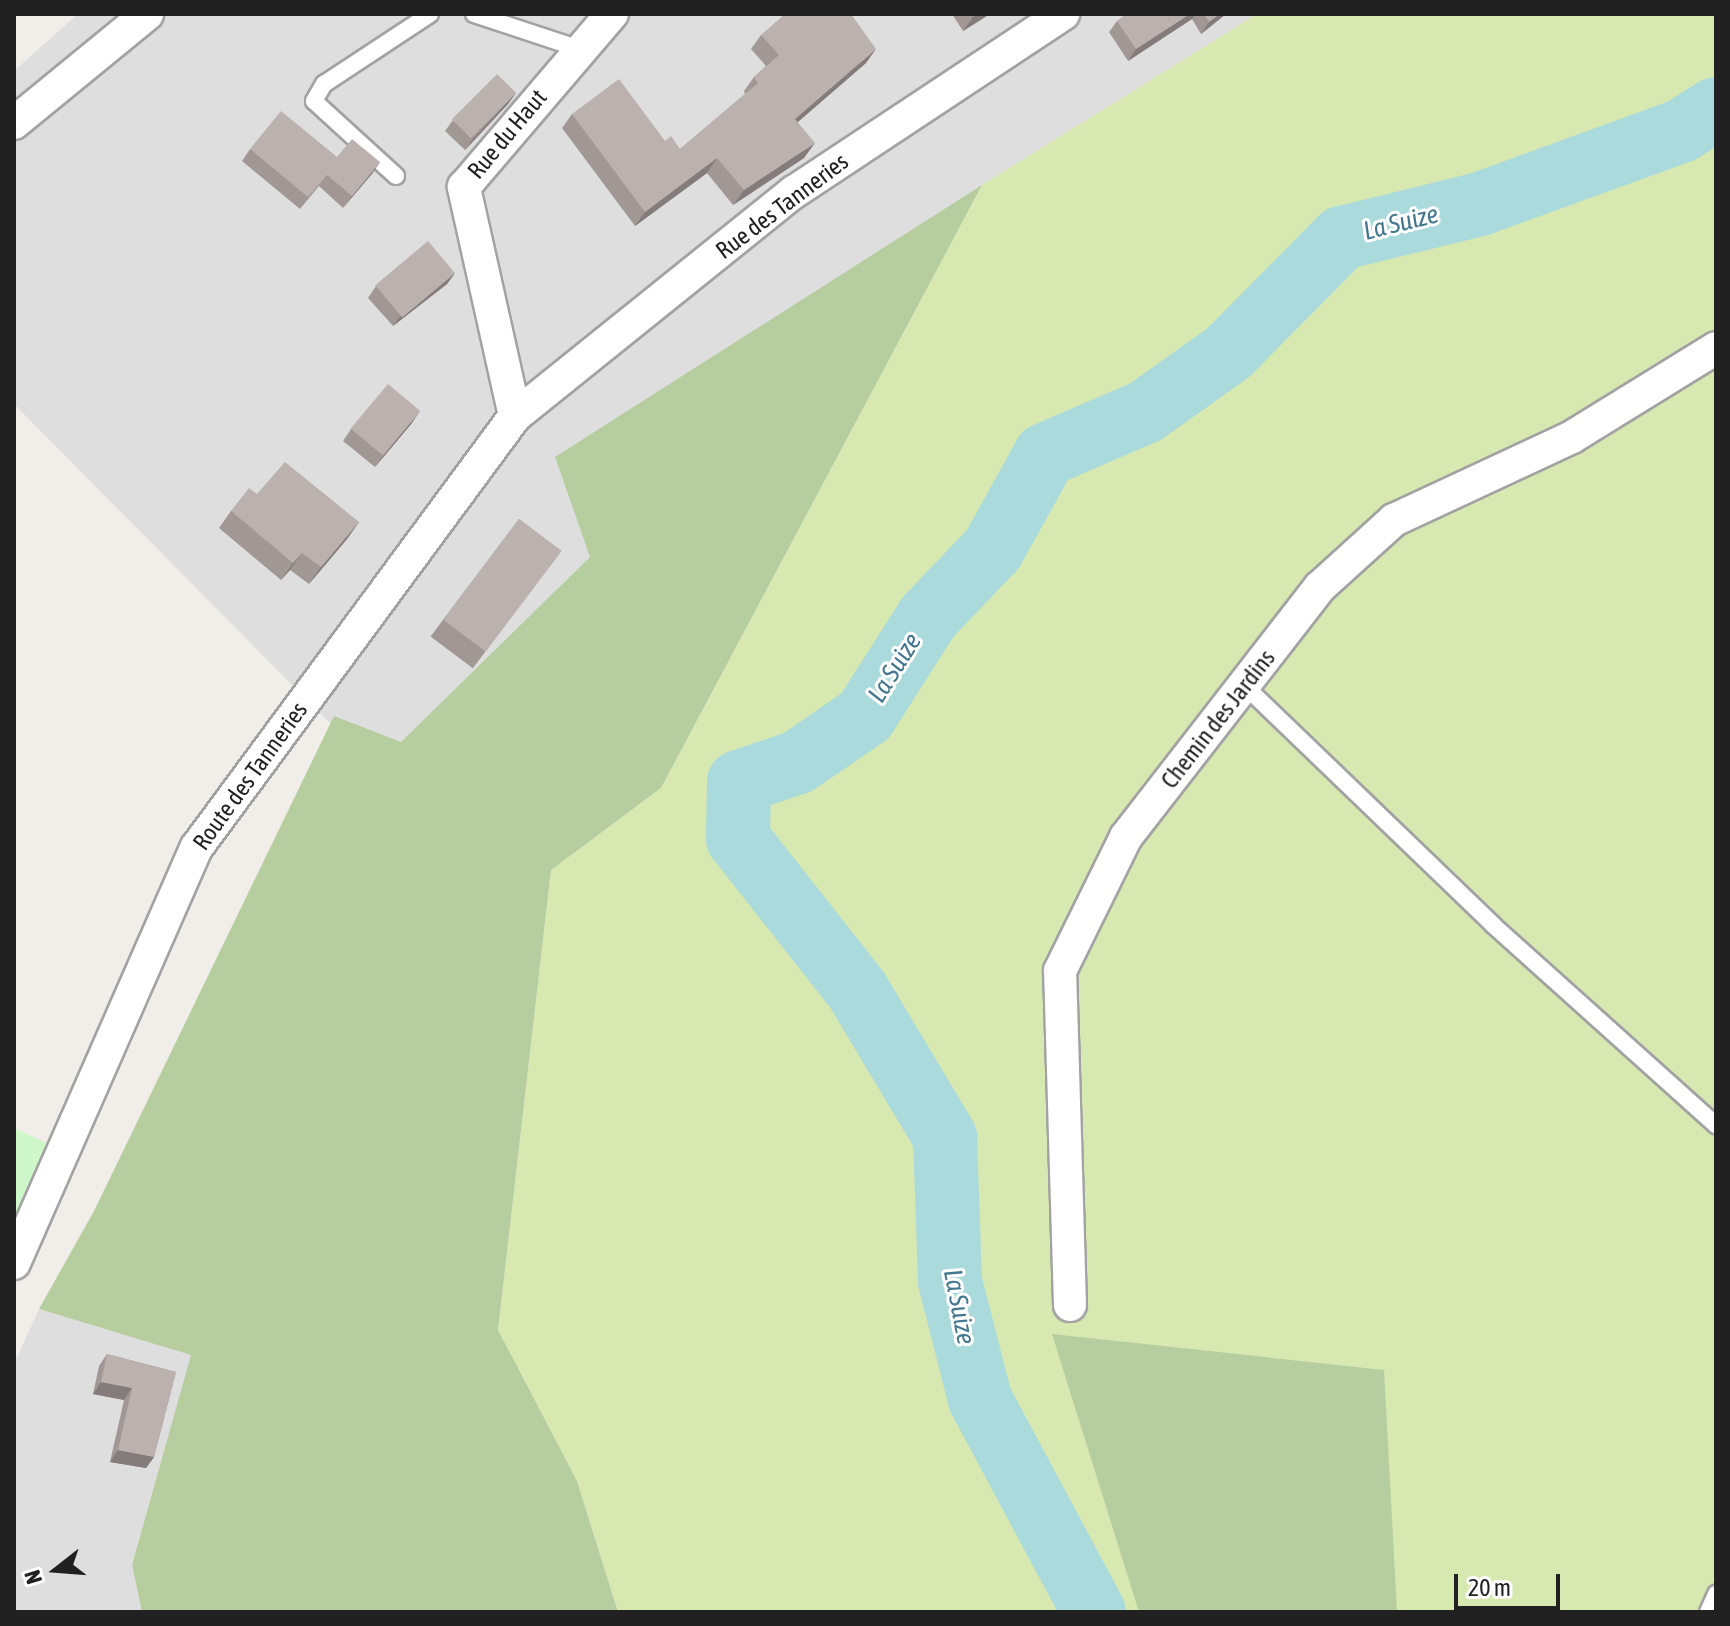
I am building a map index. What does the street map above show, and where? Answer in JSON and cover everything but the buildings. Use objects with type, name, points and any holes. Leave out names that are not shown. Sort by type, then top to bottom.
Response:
[{"type":"street","points":[[14,123],[147,14]]},
{"type":"street","name":"Rue du Haut","points":[[515,416],[464,187],[612,14]]},
{"type":"street","name":"Rue des Tanneries","points":[[515,416],[794,192],[1063,14]]},
{"type":"street","name":"Chemin des Jardins","points":[[1070,1305],[1060,971],[1126,837],[1320,587],[1394,520],[1572,437],[1716,348]]},
{"type":"street","name":"Route des Tanneries","points":[[14,1263],[197,847],[515,416]]},
{"type":"lane","points":[[396,176],[314,101],[324,84],[430,14]]},
{"type":"lane","points":[[474,14],[580,49]]},
{"type":"lane","points":[[1244,685],[1493,925],[1716,1125]]},
{"type":"lane","points":[[1708,1612],[1716,1594]]},
{"type":"shaded area","points":[[78,14],[1257,14],[982,185],[412,806],[14,404],[14,71]]},
{"type":"shaded area","points":[[39,1309],[192,1355],[132,1565],[142,1612],[14,1612],[14,1364]]},
{"type":"green space","points":[[1257,14],[1716,14],[1716,1612],[618,1612],[577,1481],[498,1331],[551,870],[661,788],[982,185]]},
{"type":"green space","points":[[982,185],[661,788],[551,870],[498,1330],[577,1481],[618,1612],[142,1612],[132,1565],[191,1355],[39,1309],[94,1211],[334,716],[401,742],[590,557],[555,457]]},
{"type":"green space","points":[[14,1128],[49,1144],[14,1217]]},
{"type":"green space","points":[[1052,1334],[1384,1370],[1397,1612],[1139,1612]]},
{"type":"waterway","name":"La Suize","points":[[1094,1612],[980,1399],[950,1281],[945,1137],[857,990],[738,839],[739,782],[798,762],[865,716],[928,617],[993,549],[1045,455],[1145,412],[1229,352],[1342,238],[1480,204],[1681,131],[1716,109]]}]
